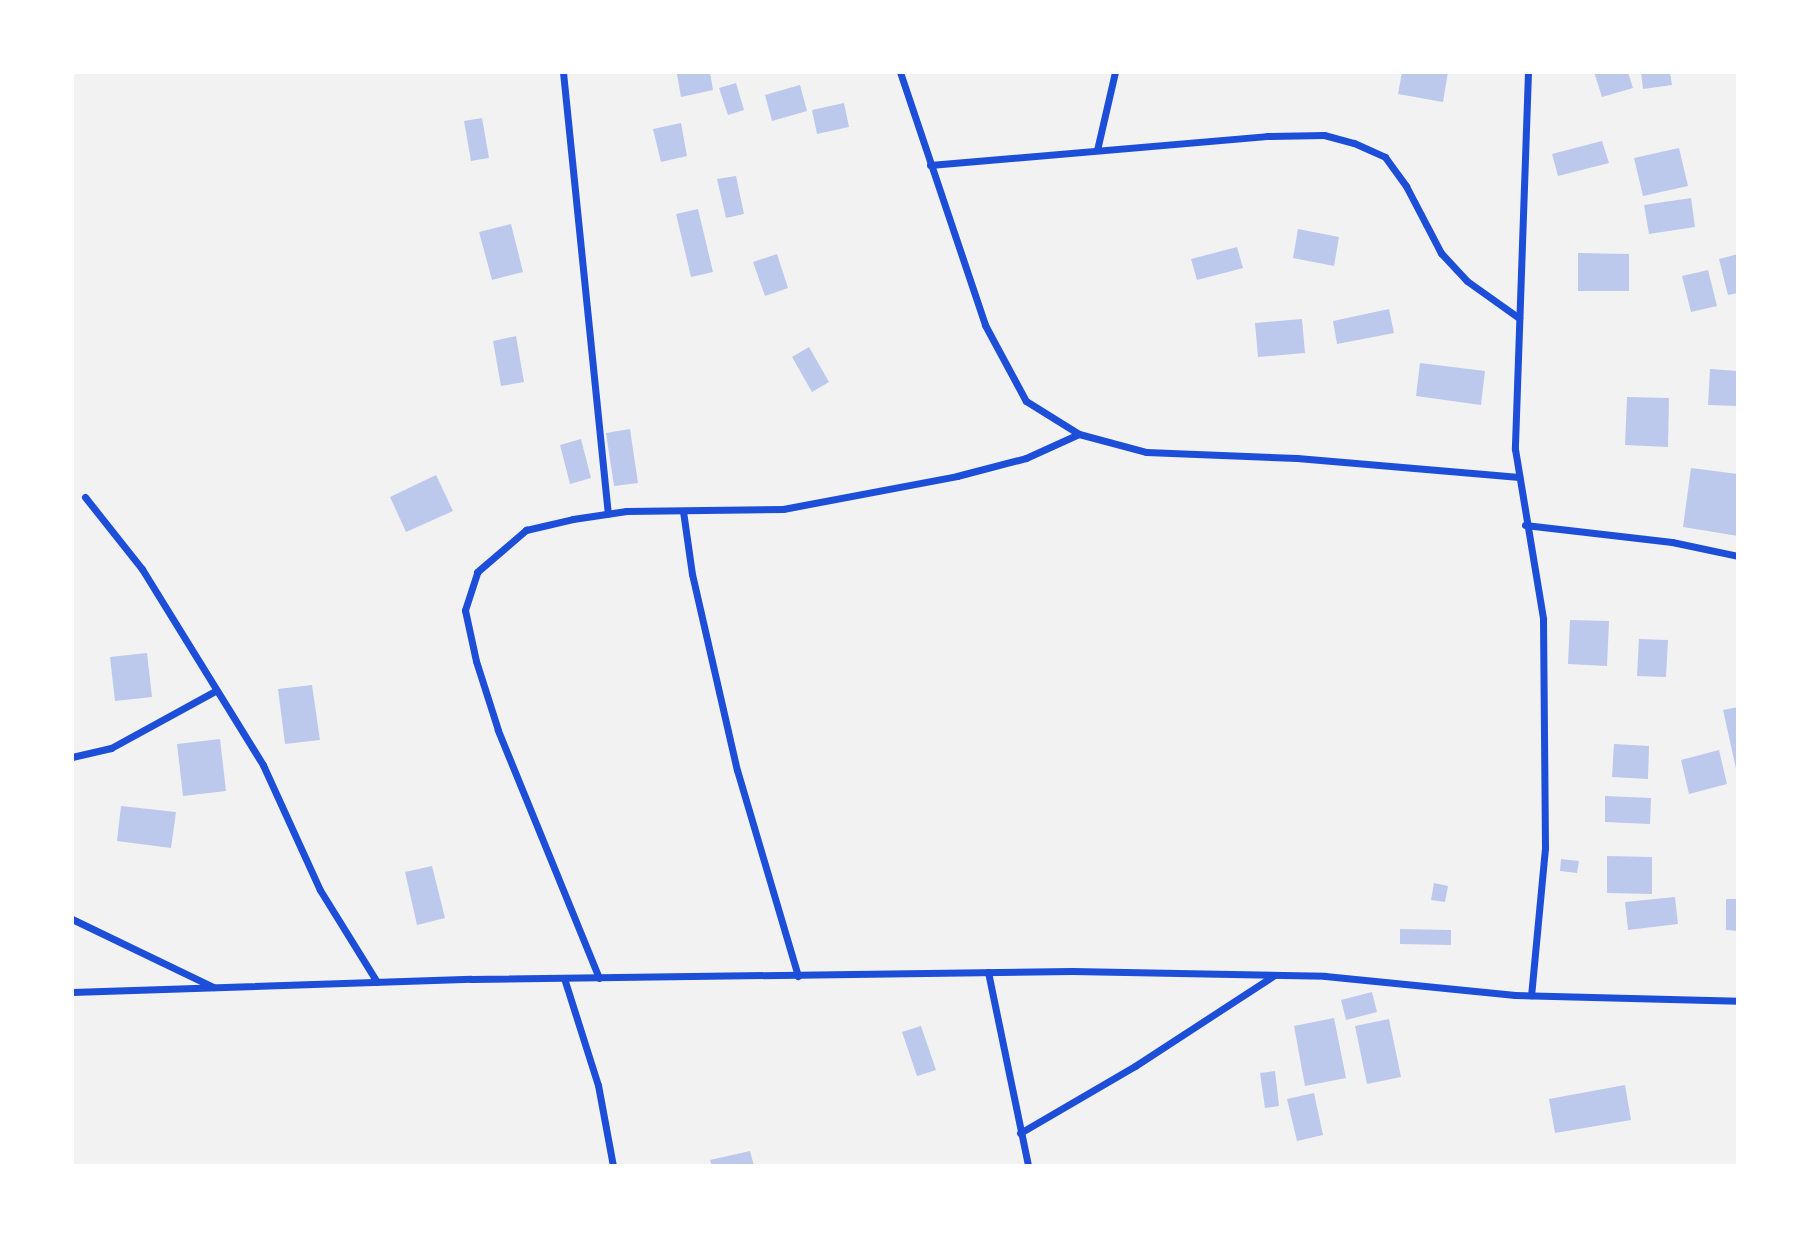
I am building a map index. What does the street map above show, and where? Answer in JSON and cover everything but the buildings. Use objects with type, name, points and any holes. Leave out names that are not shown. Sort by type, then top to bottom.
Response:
[{"type":"street","points":[[563,72],[608,514]]},
{"type":"street","points":[[900,72],[985,325],[1026,401],[1079,435],[1146,452],[1297,458],[1519,477]]},
{"type":"street","points":[[1097,150],[1115,72]]},
{"type":"street","points":[[1528,72],[1515,449],[1525,525],[1543,619],[1545,848],[1531,995]]},
{"type":"street","points":[[930,165],[1164,142],[1324,135],[1354,143],[1385,157],[1406,186],[1441,253],[1467,281],[1519,318]]},
{"type":"street","points":[[599,978],[498,730],[475,661],[465,610],[477,572],[526,530],[608,514],[783,509],[957,476],[1026,458],[1079,435]]},
{"type":"street","points":[[85,496],[142,569],[263,765],[320,890],[377,982]]},
{"type":"street","points":[[683,511],[692,574],[737,770],[798,976]]},
{"type":"street","points":[[1525,525],[1672,542],[1738,556]]},
{"type":"street","points":[[72,757],[111,748],[215,691]]},
{"type":"street","points":[[72,919],[215,988]]},
{"type":"street","points":[[988,972],[1028,1166]]},
{"type":"street","points":[[72,992],[377,982],[988,972],[1273,975],[1531,995],[1738,1001]]},
{"type":"street","points":[[1020,1133],[1135,1066],[1273,975]]},
{"type":"street","points":[[565,978],[598,1085],[613,1166]]}]
